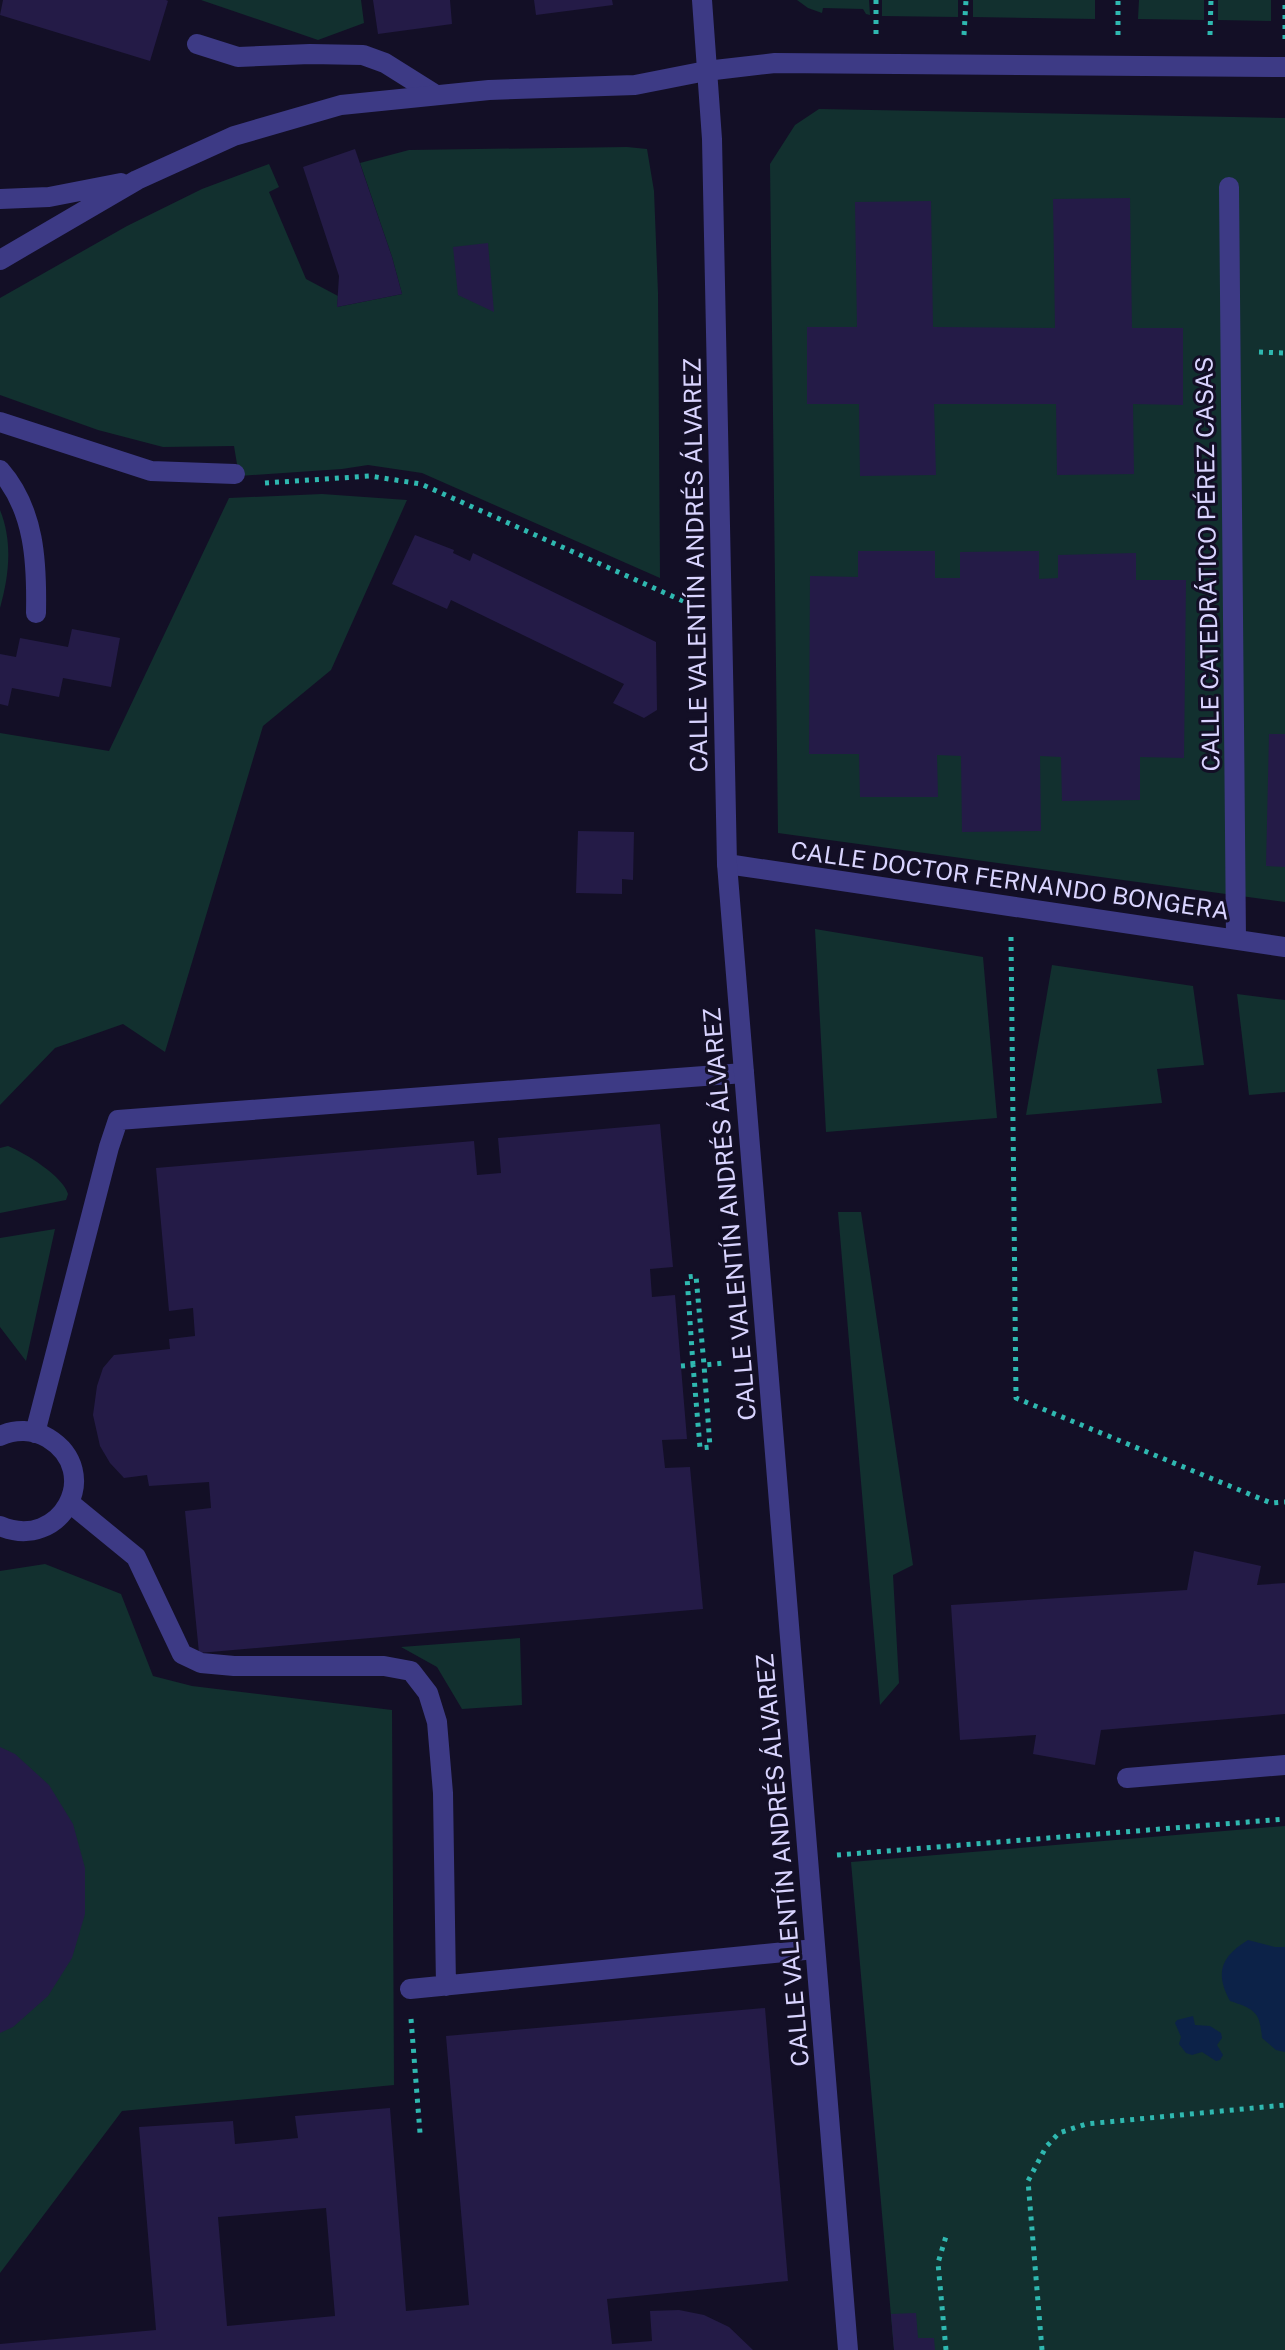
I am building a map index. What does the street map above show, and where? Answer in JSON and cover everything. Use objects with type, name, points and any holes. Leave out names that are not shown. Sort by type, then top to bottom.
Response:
[{"type":"street","name":"CALLE VALENTÍN ANDRÉS ÁLVAREZ","points":[[702,0],[712,139],[727,864],[848,2350]]},
{"type":"street","points":[[197,44],[238,57],[363,55],[385,63],[436,95]]},
{"type":"street","points":[[0,260],[137,180],[234,136],[341,105],[489,90],[635,85],[706,71],[775,63],[1285,67]]},
{"type":"street","points":[[0,199],[49,197],[137,180]]},
{"type":"street","name":"CALLE CATEDRÁTICO PÉREZ CASAS","points":[[1229,187],[1236,939]]},
{"type":"street","points":[[0,422],[151,471],[235,474]]},
{"type":"street","points":[[0,470],[29,521],[37,564],[36,613]]},
{"type":"street","name":"CALLE DOCTOR FERNANDO BONGERA","points":[[727,864],[1285,947]]},
{"type":"street","points":[[35,1433],[118,1120],[744,1073]]},
{"type":"street","points":[[0,1436],[10,1432],[35,1433],[56,1443],[66,1455],[74,1478],[70,1503],[60,1517],[46,1528],[12,1532],[0,1527]]},
{"type":"street","points":[[70,1503],[136,1557],[182,1654],[201,1663],[234,1666],[384,1666],[411,1671],[428,1693],[437,1722],[443,1793],[446,1986]]},
{"type":"street","points":[[1127,1778],[1285,1765]]},
{"type":"street","points":[[410,1989],[815,1949]]},
{"type":"path","points":[[235,474],[240,484],[370,476],[421,484],[722,618]]},
{"type":"path","points":[[1011,906],[1016,1398],[1271,1503],[1285,1502]]},
{"type":"path","points":[[696,1276],[704,1365],[710,1447],[700,1448],[687,1277],[696,1276]]},
{"type":"path","points":[[704,1365],[725,1363]]},
{"type":"path","points":[[681,1366],[693,1365]]},
{"type":"path","points":[[808,1856],[1285,1819]]},
{"type":"path","points":[[1042,2350],[1028,2181],[1046,2147],[1059,2133],[1086,2124],[1285,2105]]},
{"type":"path","points":[[946,2350],[938,2263],[947,2233]]},
{"type":"green space","points":[[201,0],[361,0],[364,23],[318,40]]},
{"type":"green space","points":[[797,0],[869,0],[870,15],[863,9],[823,8],[822,13]]},
{"type":"green space","points":[[882,0],[958,0],[958,17],[882,16]]},
{"type":"green space","points":[[973,0],[1095,0],[1095,19],[973,17]]},
{"type":"green space","points":[[1139,0],[1204,0],[1204,20],[1138,19]]},
{"type":"green space","points":[[1218,0],[1271,0],[1271,21],[1218,20]]},
{"type":"green space","points":[[819,109],[1285,118],[1285,902],[778,833],[770,164],[795,125]]},
{"type":"green space","points":[[647,149],[654,191],[658,293],[660,578],[422,473],[368,465],[239,476],[234,446],[163,447],[98,430],[0,395],[0,298],[127,226],[202,189],[269,164],[279,187],[269,192],[306,279],[338,296],[337,307],[402,294],[360,163],[409,150]]},
{"type":"green space","points":[[322,494],[407,500],[331,670],[263,726],[165,1052],[123,1024],[55,1048],[0,1105],[0,733],[109,751],[229,498]]},
{"type":"green space","points":[[0,510],[7,534],[8,559],[0,608]]},
{"type":"green space","points":[[815,929],[983,957],[997,1118],[826,1132]]},
{"type":"green space","points":[[1052,965],[1193,986],[1204,1065],[1157,1069],[1162,1103],[1026,1115]]},
{"type":"green space","points":[[1237,994],[1285,1000],[1285,1092],[1249,1095]]},
{"type":"green space","points":[[8,1146],[59,1180],[68,1194],[66,1200],[0,1213],[0,1148]]},
{"type":"green space","points":[[838,1212],[861,1212],[913,1565],[893,1575],[899,1683],[880,1705]]},
{"type":"green space","points":[[55,1229],[26,1361],[0,1327],[0,1238]]},
{"type":"green space","points":[[45,1564],[121,1594],[153,1676],[192,1686],[392,1710],[394,2085],[122,2111],[0,2273],[0,1571]]},
{"type":"green space","points":[[520,1638],[522,1705],[462,1709],[437,1667],[401,1647]]},
{"type":"green space","points":[[1285,1826],[1285,2350],[894,2350],[851,1862]]},
{"type":"water","points":[[1248,1940],[1285,1947],[1285,2052],[1276,2050],[1262,2038],[1260,2022],[1254,2012],[1230,2001],[1225,1991],[1223,1966],[1232,1952]]},
{"type":"water","points":[[1193,2016],[1195,2025],[1210,2026],[1221,2033],[1222,2038],[1217,2045],[1223,2055],[1220,2060],[1216,2061],[1202,2052],[1186,2053],[1179,2044],[1181,2037],[1175,2023]]},
{"type":"building","points":[[3,0],[168,1],[150,61],[0,15]]},
{"type":"building","points":[[373,0],[450,0],[452,24],[378,34]]},
{"type":"building","points":[[534,0],[612,0],[613,5],[536,15]]},
{"type":"building","points":[[355,149],[402,294],[337,307],[339,276],[303,167]]},
{"type":"building","points":[[1130,198],[1132,328],[1183,328],[1183,405],[1133,404],[1134,474],[1057,475],[1056,404],[934,404],[936,475],[860,476],[859,404],[807,404],[807,327],[857,327],[855,202],[931,201],[933,327],[1055,328],[1053,199]]},
{"type":"building","points":[[488,243],[494,312],[458,295],[453,247]]},
{"type":"building","points":[[415,535],[454,550],[453,553],[470,561],[473,553],[656,642],[657,710],[644,718],[613,703],[624,684],[451,600],[447,609],[392,584]]},
{"type":"building","points":[[858,551],[935,551],[935,578],[960,578],[960,552],[1039,551],[1039,579],[1058,578],[1058,555],[1136,553],[1136,580],[1186,580],[1184,758],[1140,757],[1140,800],[1062,801],[1061,757],[1040,756],[1041,831],[962,832],[961,756],[937,755],[938,797],[860,797],[859,754],[809,754],[810,576],[858,577]]},
{"type":"building","points":[[72,629],[120,638],[111,687],[63,678],[59,697],[12,688],[8,706],[0,704],[0,654],[16,657],[20,638],[68,647]]},
{"type":"building","points":[[1269,734],[1285,734],[1285,867],[1266,866]]},
{"type":"building","points":[[578,831],[634,832],[633,880],[622,879],[622,894],[576,893]]},
{"type":"building","points":[[660,1124],[673,1267],[650,1269],[652,1297],[675,1295],[687,1439],[662,1440],[665,1468],[690,1467],[703,1609],[199,1653],[185,1511],[211,1508],[209,1482],[149,1486],[147,1475],[124,1478],[100,1446],[93,1415],[103,1368],[114,1355],[170,1349],[169,1339],[195,1336],[193,1308],[169,1311],[156,1168],[474,1141],[477,1175],[501,1173],[498,1138]]},
{"type":"building","points":[[1194,1551],[1261,1566],[1257,1585],[1285,1583],[1285,1714],[1101,1730],[1095,1765],[1033,1754],[1036,1735],[960,1740],[951,1605],[1187,1590]]},
{"type":"building","points":[[0,1747],[15,1754],[49,1785],[73,1824],[85,1868],[85,1914],[72,1958],[48,1996],[13,2027],[0,2033]]},
{"type":"building","points":[[765,2008],[788,2281],[607,2299],[612,2344],[652,2341],[650,2311],[679,2310],[704,2315],[729,2327],[753,2350],[0,2350],[0,2344],[156,2330],[139,2127],[233,2121],[235,2144],[298,2138],[295,2116],[390,2108],[406,2311],[469,2305],[446,2036]],"holes":[[[326,2208],[335,2316],[227,2326],[218,2217]]]},
{"type":"building","points":[[916,2313],[918,2338],[934,2338],[935,2350],[894,2350],[891,2314]]}]
